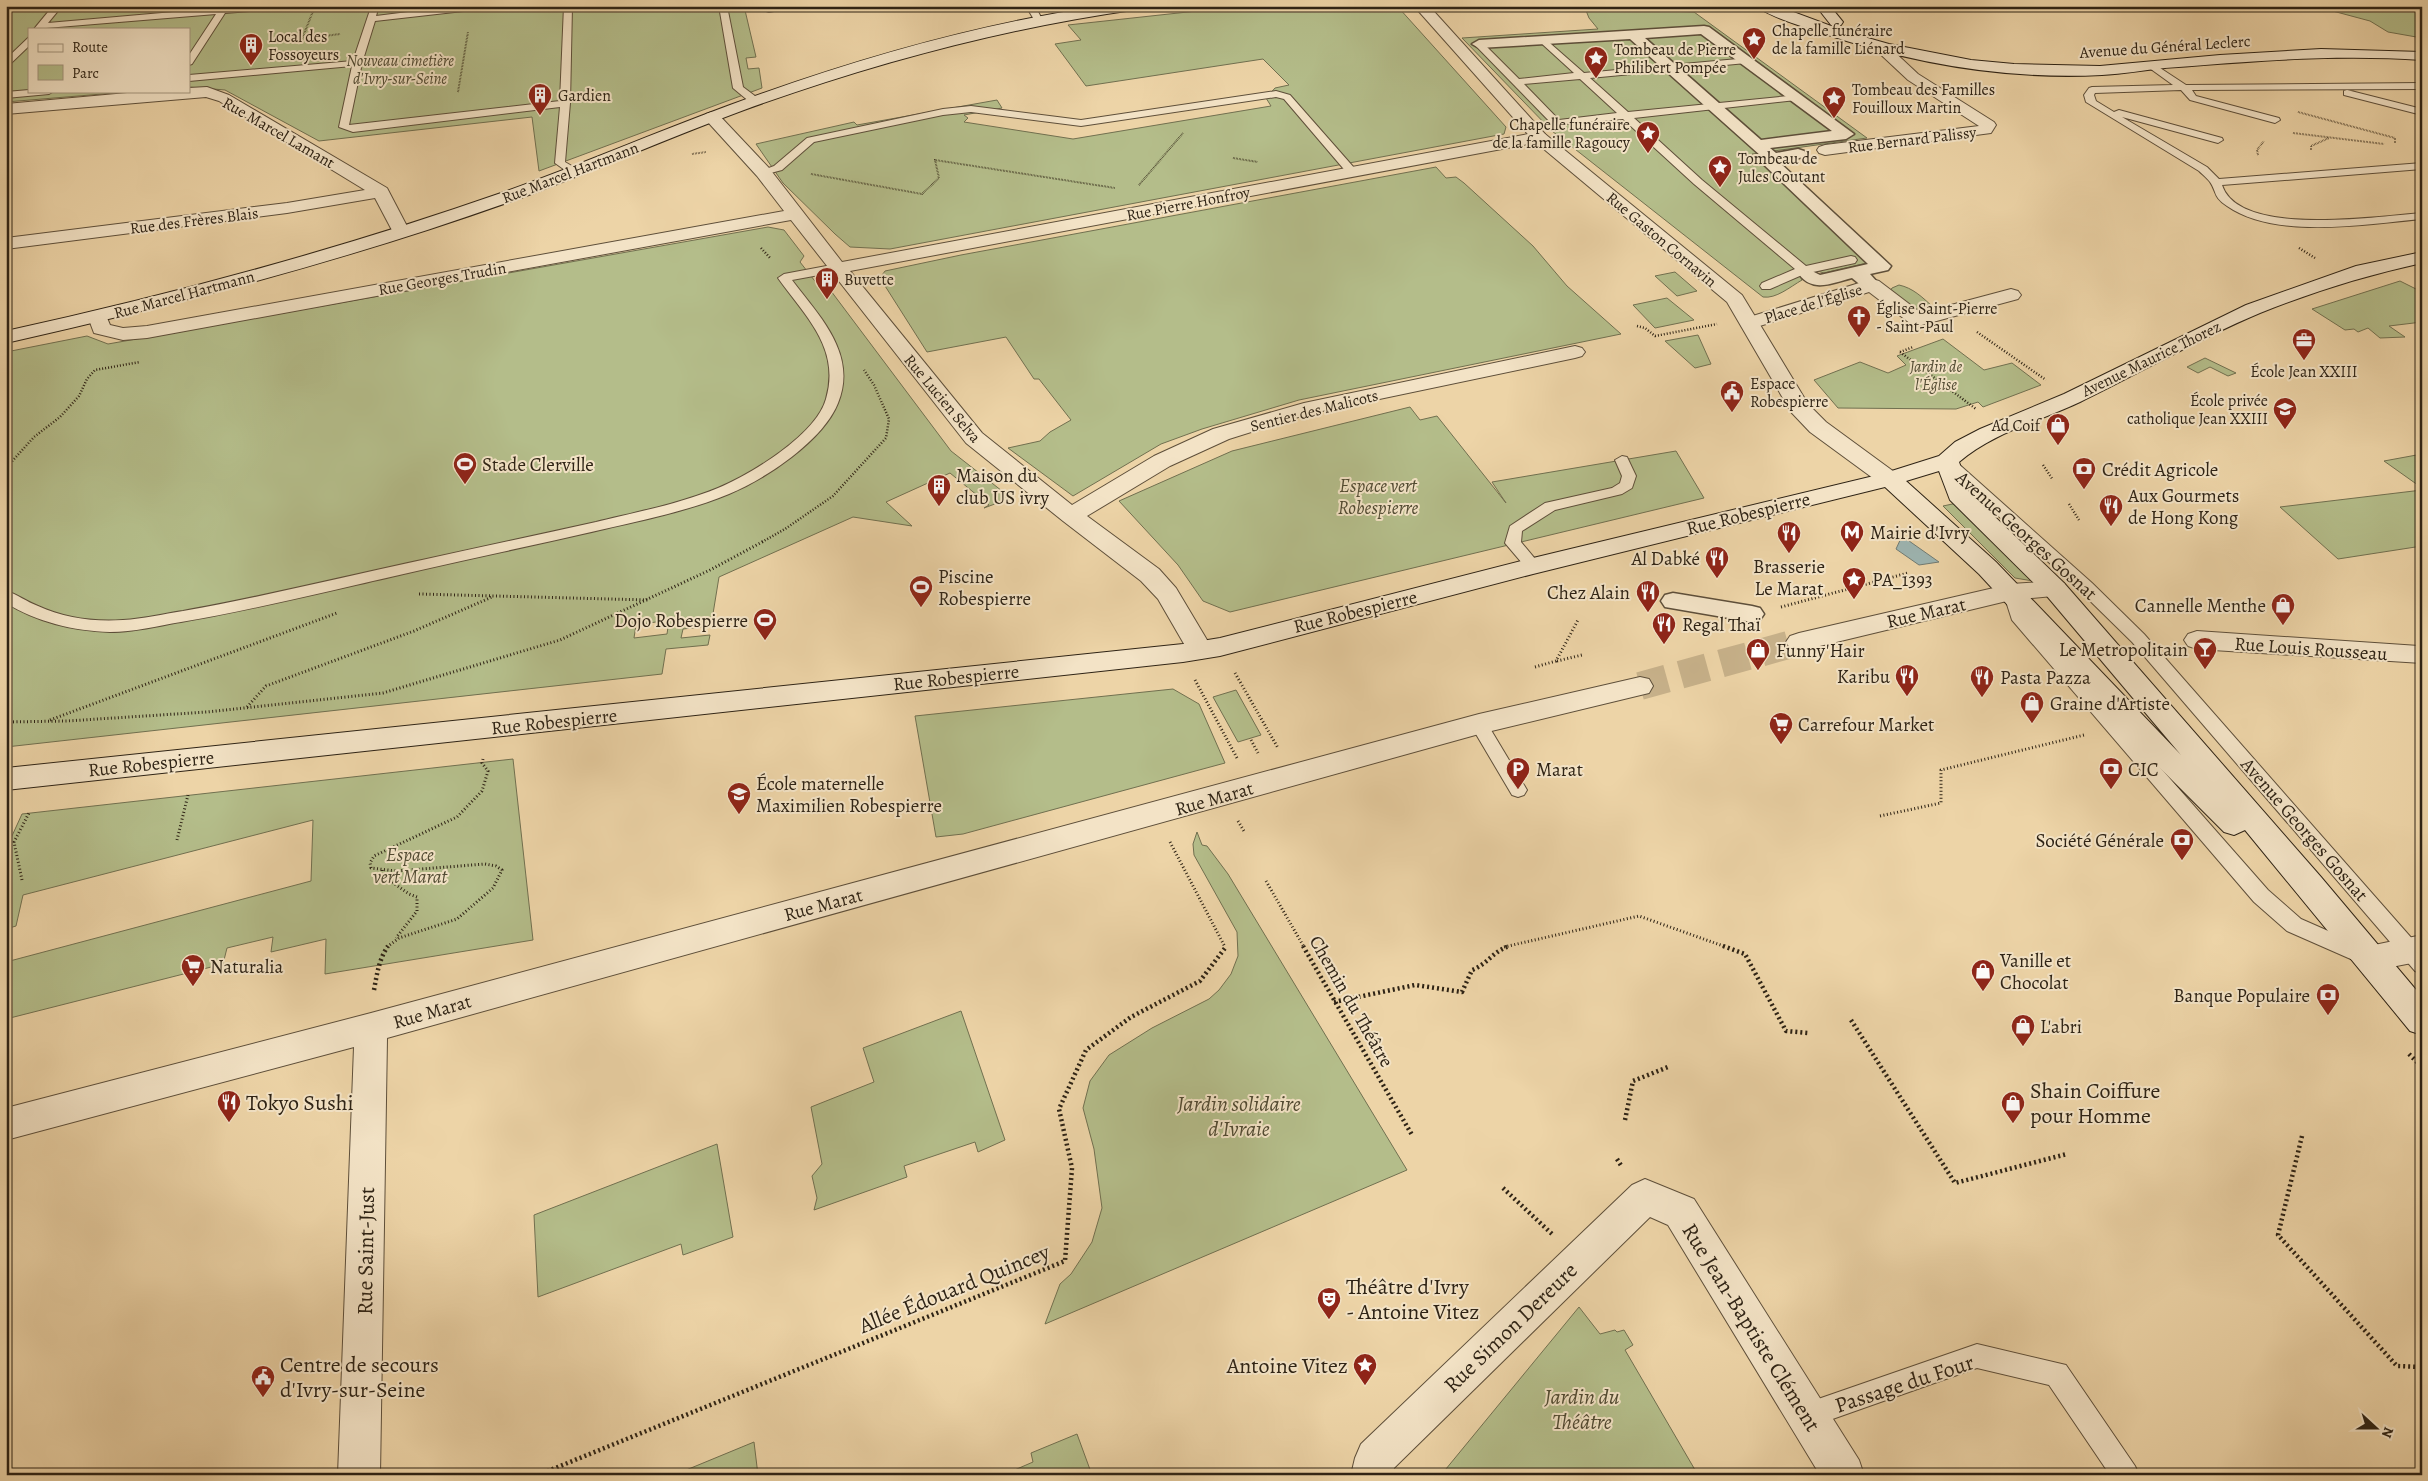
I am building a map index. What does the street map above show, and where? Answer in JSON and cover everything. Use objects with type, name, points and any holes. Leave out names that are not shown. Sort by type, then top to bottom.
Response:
[{"type":"street","name":"Rue Marcel Hartmann","points":[[6,337],[98,317],[233,282],[401,232],[514,194],[755,101],[860,66],[1038,21],[1099,8],[1133,6]]},
{"type":"street","name":"Rue Gaston Cornavin","points":[[1421,6],[1539,137],[1735,299],[1799,407],[1818,427],[1889,479]]},
{"type":"street","name":"Avenue du Général Leclerc","points":[[1765,6],[1836,22],[1882,48]]},
{"type":"street","name":"Avenue du Général Leclerc","points":[[1765,6],[1802,23],[1882,48],[1929,58],[2016,68],[2101,71],[2151,65],[2320,53],[2362,52],[2422,56]]},
{"type":"street","points":[[1823,6],[1836,22]]},
{"type":"street","points":[[1479,44],[1704,30],[1846,134],[1758,145]]},
{"type":"street","points":[[1633,34],[1772,158]]},
{"type":"street","name":"Rue Bernard Palissy","points":[[1772,158],[1986,130],[1988,125],[1912,77],[1882,48]]},
{"type":"street","name":"Rue Marcel Lamant","points":[[6,109],[173,93],[207,92],[224,98],[381,192]]},
{"type":"street","name":"Rue Lucien Selva","points":[[712,117],[771,170],[795,214],[974,438],[1071,516],[1150,575],[1167,594],[1200,650]]},
{"type":"street","name":"Rue Pierre Honfroy","points":[[837,268],[1539,137]]},
{"type":"street","points":[[1772,158],[1767,158],[1882,266],[1853,266],[1816,281],[1805,272]]},
{"type":"street","points":[[381,192],[401,232]]},
{"type":"street","name":"Rue des Frères Blais","points":[[6,244],[287,208],[381,192]]},
{"type":"street","name":"Rue Georges Trudin","points":[[98,317],[102,329],[122,334],[147,332],[795,214]]},
{"type":"street","name":"Avenue Maurice Thorez","points":[[1889,479],[1947,461],[1963,448],[1988,434],[2071,398],[2192,337],[2253,309],[2363,270],[2422,257]]},
{"type":"street","points":[[1853,266],[1872,285]]},
{"type":"street","name":"Place de l'Église","points":[[1748,320],[1872,285],[1918,320],[2011,295]]},
{"type":"street","name":"Sentier des Malicots","points":[[1071,516],[1162,461],[1221,434],[1304,409],[1575,352]]},
{"type":"street","name":"Avenue Georges Gosnat","points":[[1947,461],[1958,495],[2054,589],[2422,1021]]},
{"type":"street","name":"Rue Robespierre","points":[[6,779],[1220,647],[1533,566],[1889,479]]},
{"type":"street","name":"Avenue Georges Gosnat","points":[[1889,479],[1921,505],[2011,592],[2139,729],[2370,958]]},
{"type":"street","name":"Rue Marat","points":[[1799,642],[2011,592],[2054,589]]},
{"type":"street","points":[[1673,601],[1752,614]]},
{"type":"street","name":"Rue Louis Rousseau","points":[[2196,640],[2421,654]]},
{"type":"street","name":"Rue Marat","points":[[6,1124],[371,1028],[1479,724],[1640,686]]},
{"type":"street","points":[[2370,958],[2417,955]]},
{"type":"street","name":"Rue Saint-Just","points":[[359,1475],[371,1028]]},
{"type":"street","name":"Rue Simon Dereure","points":[[1374,1466],[1645,1197]]},
{"type":"street","name":"Rue Jean-Baptiste Clément","points":[[1645,1197],[1681,1212],[1844,1475]]},
{"type":"lane","points":[[39,28],[58,6]]},
{"type":"lane","points":[[39,28],[223,8],[276,6]]},
{"type":"lane","points":[[374,6],[357,63],[344,127],[362,128],[565,103]]},
{"type":"lane","points":[[568,6],[565,103],[560,163],[573,172]]},
{"type":"lane","points":[[724,6],[738,88],[755,101]]},
{"type":"lane","points":[[769,6],[770,9],[795,6]]},
{"type":"lane","points":[[1030,6],[1038,21]]},
{"type":"lane","points":[[370,19],[476,7]]},
{"type":"lane","points":[[190,60],[223,8]]},
{"type":"lane","points":[[1543,40],[1698,182],[1805,272]]},
{"type":"lane","points":[[6,65],[28,41]]},
{"type":"lane","points":[[1479,44],[1557,123],[1796,98]]},
{"type":"lane","points":[[1515,82],[1746,60]]},
{"type":"lane","points":[[190,78],[357,63]]},
{"type":"lane","points":[[2151,65],[2184,88],[2193,98],[2275,120]]},
{"type":"lane","points":[[2422,86],[2109,88],[2092,90],[2089,95],[2091,102],[2203,169],[2216,182],[2220,195],[2232,205],[2255,215],[2290,223],[2318,226],[2422,216]]},
{"type":"lane","points":[[2325,87],[2422,112]]},
{"type":"lane","points":[[2371,87],[2413,98]]},
{"type":"lane","points":[[6,95],[38,92]]},
{"type":"lane","points":[[771,170],[811,140],[943,112],[971,109],[1081,124],[1276,94],[1287,97],[1352,172]]},
{"type":"lane","points":[[2104,110],[2137,117],[2218,140]]},
{"type":"lane","points":[[2216,182],[2422,166]]},
{"type":"lane","points":[[6,596],[25,608],[68,623],[123,626],[227,609],[526,543],[665,510],[738,485],[784,457],[818,423],[833,402],[837,364],[828,334],[814,313],[801,302],[784,278],[837,268]]},
{"type":"lane","points":[[1766,286],[1805,272]]},
{"type":"lane","points":[[1533,566],[1513,543],[1514,529],[1550,506],[1617,491],[1627,485],[1629,476],[1622,460]]},
{"type":"lane","name":"Avenue Georges Gosnat","points":[[1947,461],[2086,587],[2138,638],[2417,955]]},
{"type":"lane","points":[[1479,724],[1518,790]]},
{"type":"lane","name":"Passage du Four","points":[[1807,1415],[1977,1356],[2057,1374],[2126,1475]]},
{"type":"path","points":[[315,6],[302,39],[343,34]]},
{"type":"path","points":[[2243,6],[2249,9],[2280,6]]},
{"type":"path","points":[[2324,6],[2331,8]]},
{"type":"path","points":[[455,116],[476,7]]},
{"type":"path","points":[[2275,120],[2273,128],[2284,131],[2320,137],[2352,137],[2396,147],[2395,138],[2290,110]]},
{"type":"path","points":[[1174,205],[1166,196],[1134,191],[1183,133]]},
{"type":"path","points":[[771,170],[922,194],[938,178],[935,160],[1115,188]]},
{"type":"path","points":[[2293,244],[2317,259]]},
{"type":"path","points":[[753,250],[763,248],[784,278]]},
{"type":"path","points":[[1637,326],[1645,328],[1655,336],[1748,320]]},
{"type":"path","points":[[1976,331],[2071,398]]},
{"type":"path","points":[[1900,352],[1963,398]]},
{"type":"path","points":[[6,468],[34,437],[60,416],[79,396],[86,379],[95,370],[144,361]]},
{"type":"path","points":[[6,722],[247,707],[383,692],[560,640],[649,600],[784,529],[833,496],[860,469],[886,438],[888,419],[874,385],[858,365]]},
{"type":"path","points":[[2043,465],[2053,480]]},
{"type":"path","points":[[2069,504],[2079,520]]},
{"type":"path","points":[[1752,614],[1908,573]]},
{"type":"path","points":[[409,594],[649,600]]},
{"type":"path","points":[[247,707],[266,686],[414,631],[495,596]]},
{"type":"path","points":[[46,721],[344,611]]},
{"type":"path","points":[[1556,661],[1578,620]]},
{"type":"path","points":[[1535,666],[1582,655]]},
{"type":"path","points":[[1243,689],[1280,751]]},
{"type":"path","points":[[1204,698],[1239,762]]},
{"type":"path","points":[[396,938],[455,920],[491,892],[499,882],[502,870],[494,864],[476,863],[412,871],[371,868],[370,863],[374,856],[451,821],[482,791],[488,772],[482,763],[492,727]]},
{"type":"path","points":[[1880,816],[1941,803],[1941,770],[2079,736]]},
{"type":"path","points":[[1251,740],[1258,753]]},
{"type":"path","points":[[177,840],[188,795]]},
{"type":"path","points":[[22,880],[14,842],[29,813]]},
{"type":"path","name":"Allée Édouard Quincey","points":[[538,1475],[1065,1260],[1072,1168],[1059,1109],[1086,1050],[1131,1017],[1200,981],[1225,948],[1169,840]]},
{"type":"path","points":[[371,1028],[376,966],[387,945],[396,938],[417,911],[417,898],[387,880],[382,875],[382,870]]},
{"type":"path","name":"Chemin du Théâtre","points":[[1266,881],[1412,1135]]},
{"type":"path","points":[[1334,1002],[1416,985],[1462,992],[1472,970],[1483,966],[1501,948],[1639,916],[1744,954],[1786,1031],[1808,1033]]},
{"type":"path","points":[[1851,1020],[1955,1183],[2067,1154]]},
{"type":"path","points":[[1625,1120],[1633,1081],[1668,1067]]},
{"type":"path","points":[[2302,1136],[2278,1235],[2397,1366],[2422,1367]]},
{"type":"path","points":[[1503,1188],[1580,1260]]},
{"type":"green space","name":"Nouveau cimetière d'Ivry-sur-Seine","points":[[6,6],[744,6],[756,57],[746,58],[748,69],[759,68],[762,88],[539,171],[532,117],[319,141],[225,90],[190,87],[190,28],[28,28],[28,92],[126,92],[6,102]]},
{"type":"green space","points":[[1280,6],[1398,7],[1506,127],[1504,134],[890,249],[850,247],[783,183],[756,144],[854,122],[857,125],[997,100],[1002,108],[964,115],[968,118],[964,122],[1073,139],[1271,106],[1266,98],[1275,88],[1289,85],[1263,59],[1086,86],[1055,44],[1081,40],[1068,25],[1206,10]]},
{"type":"green space","points":[[2314,6],[2407,6],[2422,13],[2422,38],[2388,32],[2370,21]]},
{"type":"green space","points":[[1585,8],[1694,12],[1867,138],[1752,154],[1867,263],[1824,273],[1817,271],[1800,277],[1802,280],[1778,294],[1763,297],[1552,131],[1462,38],[1598,29],[1589,18]]},
{"type":"green space","points":[[1436,167],[1446,178],[1456,177],[1464,183],[1533,246],[1567,286],[1621,334],[1299,400],[1202,429],[1161,444],[1073,496],[1008,448],[1040,441],[1050,432],[1071,420],[1039,379],[1034,379],[1006,337],[927,352],[880,278],[885,271],[961,255]]},
{"type":"green space","name":"Stade Clerville","points":[[768,227],[784,230],[804,256],[800,262],[818,285],[828,287],[951,451],[1011,498],[984,508],[989,505],[950,473],[886,502],[912,526],[853,517],[719,577],[711,626],[683,629],[681,638],[710,635],[708,645],[666,649],[662,674],[6,747],[6,352],[87,336],[108,344]],"holes":[[[669,620],[667,634],[634,638],[636,625]]]},
{"type":"green space","points":[[1675,272],[1697,291],[1677,296],[1655,276]]},
{"type":"green space","points":[[2400,281],[2422,292],[2422,322],[2389,326],[2405,337],[2380,338],[2368,328],[2358,332],[2354,329],[2345,330],[2312,309]]},
{"type":"green space","points":[[1899,285],[1917,293],[1933,307],[1932,310],[1920,311],[1904,303],[1890,291]]},
{"type":"green space","points":[[1667,298],[1694,320],[1655,328],[1633,305]]},
{"type":"green space","points":[[1698,335],[1711,364],[1695,368],[1665,341]]},
{"type":"green space","name":"Jardin de l'Église","points":[[1943,339],[1984,370],[2012,363],[2041,385],[1983,407],[1978,402],[1956,409],[1838,408],[1814,380],[1860,362],[1888,373],[1906,365],[1897,356]]},
{"type":"green space","points":[[2205,358],[2236,373],[2228,376],[2210,367],[2198,373],[2187,367]]},
{"type":"green space","name":"Espace vert Robespierre","points":[[1410,407],[1420,420],[1437,416],[1506,503],[1492,482],[1676,451],[1704,498],[1230,612],[1203,601],[1178,565],[1119,501],[1232,451]]},
{"type":"green space","points":[[2422,454],[2422,488],[2384,461]]},
{"type":"green space","points":[[2422,490],[2422,546],[2338,559],[2280,507]]},
{"type":"green space","points":[[1957,503],[2033,581],[2015,578],[1943,506]]},
{"type":"green space","points":[[1173,689],[1199,704],[1225,763],[963,834],[936,837],[915,716]]},
{"type":"green space","points":[[1236,690],[1261,735],[1238,742],[1213,697]]},
{"type":"green space","name":"Espace vert Marat","points":[[513,759],[533,940],[325,974],[326,939],[271,952],[273,937],[227,948],[223,964],[6,1019],[6,962],[311,881],[313,820],[23,895],[16,926],[6,929],[6,849],[22,814]]},
{"type":"green space","name":"Jardin solidaire d'Ivraie","points":[[1197,832],[1202,845],[1207,846],[1228,874],[1407,1170],[1045,1324],[1060,1284],[1071,1274],[1092,1242],[1102,1208],[1094,1149],[1083,1108],[1090,1081],[1109,1055],[1152,1028],[1209,999],[1219,990],[1231,974],[1238,956],[1237,932],[1194,855],[1193,844]]},
{"type":"green space","points":[[961,1011],[1005,1140],[978,1152],[975,1142],[904,1166],[907,1177],[814,1210],[817,1198],[812,1176],[822,1164],[811,1107],[874,1082],[863,1048]]},
{"type":"green space","points":[[717,1144],[733,1237],[683,1255],[681,1244],[538,1297],[534,1215]]},
{"type":"green space","name":"Jardin du Théâtre","points":[[1579,1307],[1600,1334],[1624,1330],[1633,1345],[1625,1350],[1698,1475],[1441,1475]]},
{"type":"green space","points":[[1077,1434],[1092,1475],[1003,1475],[1033,1462],[1031,1453]]},
{"type":"green space","points":[[754,1442],[758,1475],[674,1475]]},
{"type":"water","points":[[1902,536],[1939,562],[1919,565],[1896,549]]},
{"type":"tunnel","points":[[1640,686],[1799,642]]},
{"type":"place","name":"Chapelle funéraire de la famille Liénard","points":[[1754,60]]},
{"type":"place","name":"Local des Fossoyeurs","points":[[251,66]]},
{"type":"place","name":"Tombeau de Pierre Philibert Pompée","points":[[1596,79]]},
{"type":"place","name":"Gardien","points":[[540,116]]},
{"type":"place","name":"Tombeau des Familles Fouilloux Martin","points":[[1834,119]]},
{"type":"place","name":"Chapelle funéraire de la famille Ragoucy","points":[[1648,154]]},
{"type":"place","name":"Tombeau de Jules Coutant","points":[[1720,188]]},
{"type":"place","name":"Buvette","points":[[827,300]]},
{"type":"place","name":"Église Saint-Pierre - Saint-Paul","points":[[1859,338]]},
{"type":"place","name":"École Jean XXIII","points":[[2304,361]]},
{"type":"place","name":"Espace Robespierre","points":[[1732,413]]},
{"type":"place","name":"École privée catholique Jean XXIII","points":[[2285,430]]},
{"type":"place","name":"Ad Coif","points":[[2058,446]]},
{"type":"place","name":"Stade Clerville","points":[[465,485]]},
{"type":"place","name":"Crédit Agricole","points":[[2084,490]]},
{"type":"place","name":"Maison du club US ivry","points":[[939,507]]},
{"type":"place","name":"Aux Gourmets de Hong Kong","points":[[2111,527]]},
{"type":"place","name":"Mairie d'Ivry","points":[[1852,553]]},
{"type":"place","name":"Brasserie Le Marat","points":[[1789,554]]},
{"type":"place","name":"Al Dabké","points":[[1717,579]]},
{"type":"place","name":"PA_1393","points":[[1854,600]]},
{"type":"place","name":"Piscine Robespierre","points":[[921,608]]},
{"type":"place","name":"Chez Alain","points":[[1648,613]]},
{"type":"place","name":"Cannelle Menthe","points":[[2283,626]]},
{"type":"place","name":"Dojo Robespierre","points":[[765,641]]},
{"type":"place","name":"Regal Thaï","points":[[1664,645]]},
{"type":"place","name":"Le Metropolitain","points":[[2205,670]]},
{"type":"place","name":"Funny'Hair","points":[[1758,671]]},
{"type":"place","name":"Karibu","points":[[1907,697]]},
{"type":"place","name":"Pasta Pazza","points":[[1982,698]]},
{"type":"place","name":"Graine d'Artiste","points":[[2032,724]]},
{"type":"place","name":"Carrefour Market","points":[[1781,745]]},
{"type":"place","name":"Marat","points":[[1518,790]]},
{"type":"place","name":"CIC","points":[[2111,790]]},
{"type":"place","name":"École maternelle Maximilien Robespierre","points":[[739,815]]},
{"type":"place","name":"Société Générale","points":[[2182,861]]},
{"type":"place","name":"Naturalia","points":[[193,987]]},
{"type":"place","name":"Vanille et Chocolat","points":[[1983,992]]},
{"type":"place","name":"Banque Populaire","points":[[2328,1016]]},
{"type":"place","name":"L'abri","points":[[2023,1047]]},
{"type":"place","name":"Tokyo Sushi","points":[[229,1123]]},
{"type":"place","name":"Shain Coiffure pour Homme","points":[[2013,1124]]},
{"type":"place","name":"Théâtre d'Ivry - Antoine Vitez","points":[[1329,1320]]},
{"type":"place","name":"Antoine Vitez","points":[[1365,1386]]},
{"type":"place","name":"Centre de secours d'Ivry-sur-Seine","points":[[263,1398]]}]
